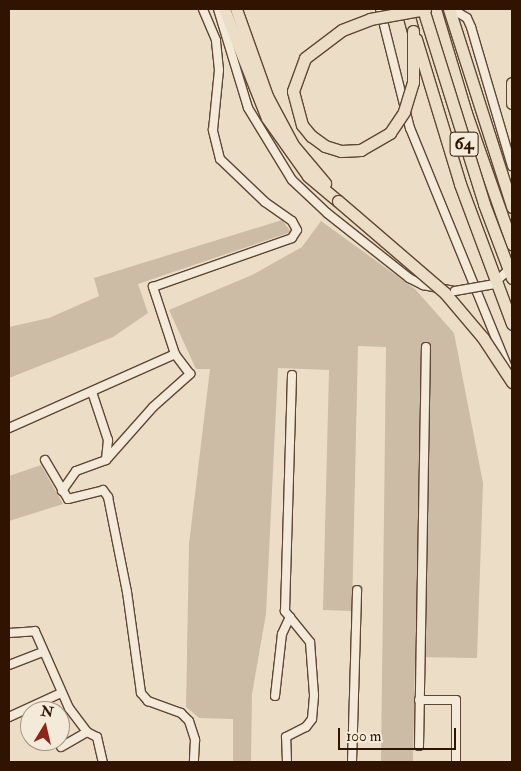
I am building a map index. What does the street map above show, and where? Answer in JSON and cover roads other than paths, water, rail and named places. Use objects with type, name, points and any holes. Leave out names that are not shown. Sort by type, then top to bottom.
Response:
[{"type":"highway","points":[[224,9],[267,118],[308,176],[445,293],[483,338],[512,380]]},
{"type":"highway","points":[[236,9],[267,96],[293,145],[338,201]]},
{"type":"highway","points":[[407,9],[460,184],[512,324]]},
{"type":"highway","points":[[413,31],[413,82],[404,112],[390,133],[361,150],[341,151],[325,146],[311,136],[299,117],[293,91],[305,58],[342,30],[370,19],[424,9]]},
{"type":"highway","name":"64","points":[[424,9],[484,204],[512,278]]},
{"type":"highway","name":"64","points":[[435,9],[466,113],[512,244]]},
{"type":"highway","points":[[453,9],[512,207]]},
{"type":"highway","points":[[512,83],[512,104]]},
{"type":"street","points":[[62,490],[76,470],[106,460],[153,407],[190,374],[175,354],[153,287],[292,238],[297,230],[292,221],[265,202],[220,159],[212,130],[219,70],[216,47],[203,9]]},
{"type":"street","points":[[218,9],[248,108],[292,180],[327,213],[409,278],[423,285],[455,291],[493,284],[512,267]]},
{"type":"street","points":[[380,9],[410,128],[512,380]]},
{"type":"street","points":[[453,9],[471,27],[512,166]]},
{"type":"street","points":[[419,746],[426,347]]},
{"type":"street","points":[[9,428],[175,354]]},
{"type":"street","points":[[287,762],[288,734],[306,727],[312,719],[314,695],[310,642],[286,611],[284,586],[292,375]]},
{"type":"street","points":[[92,392],[108,440],[106,460]]},
{"type":"street","points":[[45,460],[68,499],[103,490],[108,497],[127,592],[141,693],[148,701],[181,713],[189,721],[195,740],[194,762]]},
{"type":"street","points":[[352,762],[357,590]]},
{"type":"street","points":[[276,696],[282,634],[290,617]]},
{"type":"street","points":[[9,633],[35,631],[61,693],[87,732],[97,737],[103,762]]},
{"type":"street","points":[[9,666],[43,652]]},
{"type":"street","points":[[9,716],[61,693]]},
{"type":"street","points":[[420,700],[456,700],[456,762]]},
{"type":"street","points":[[70,742],[87,732]]}]
